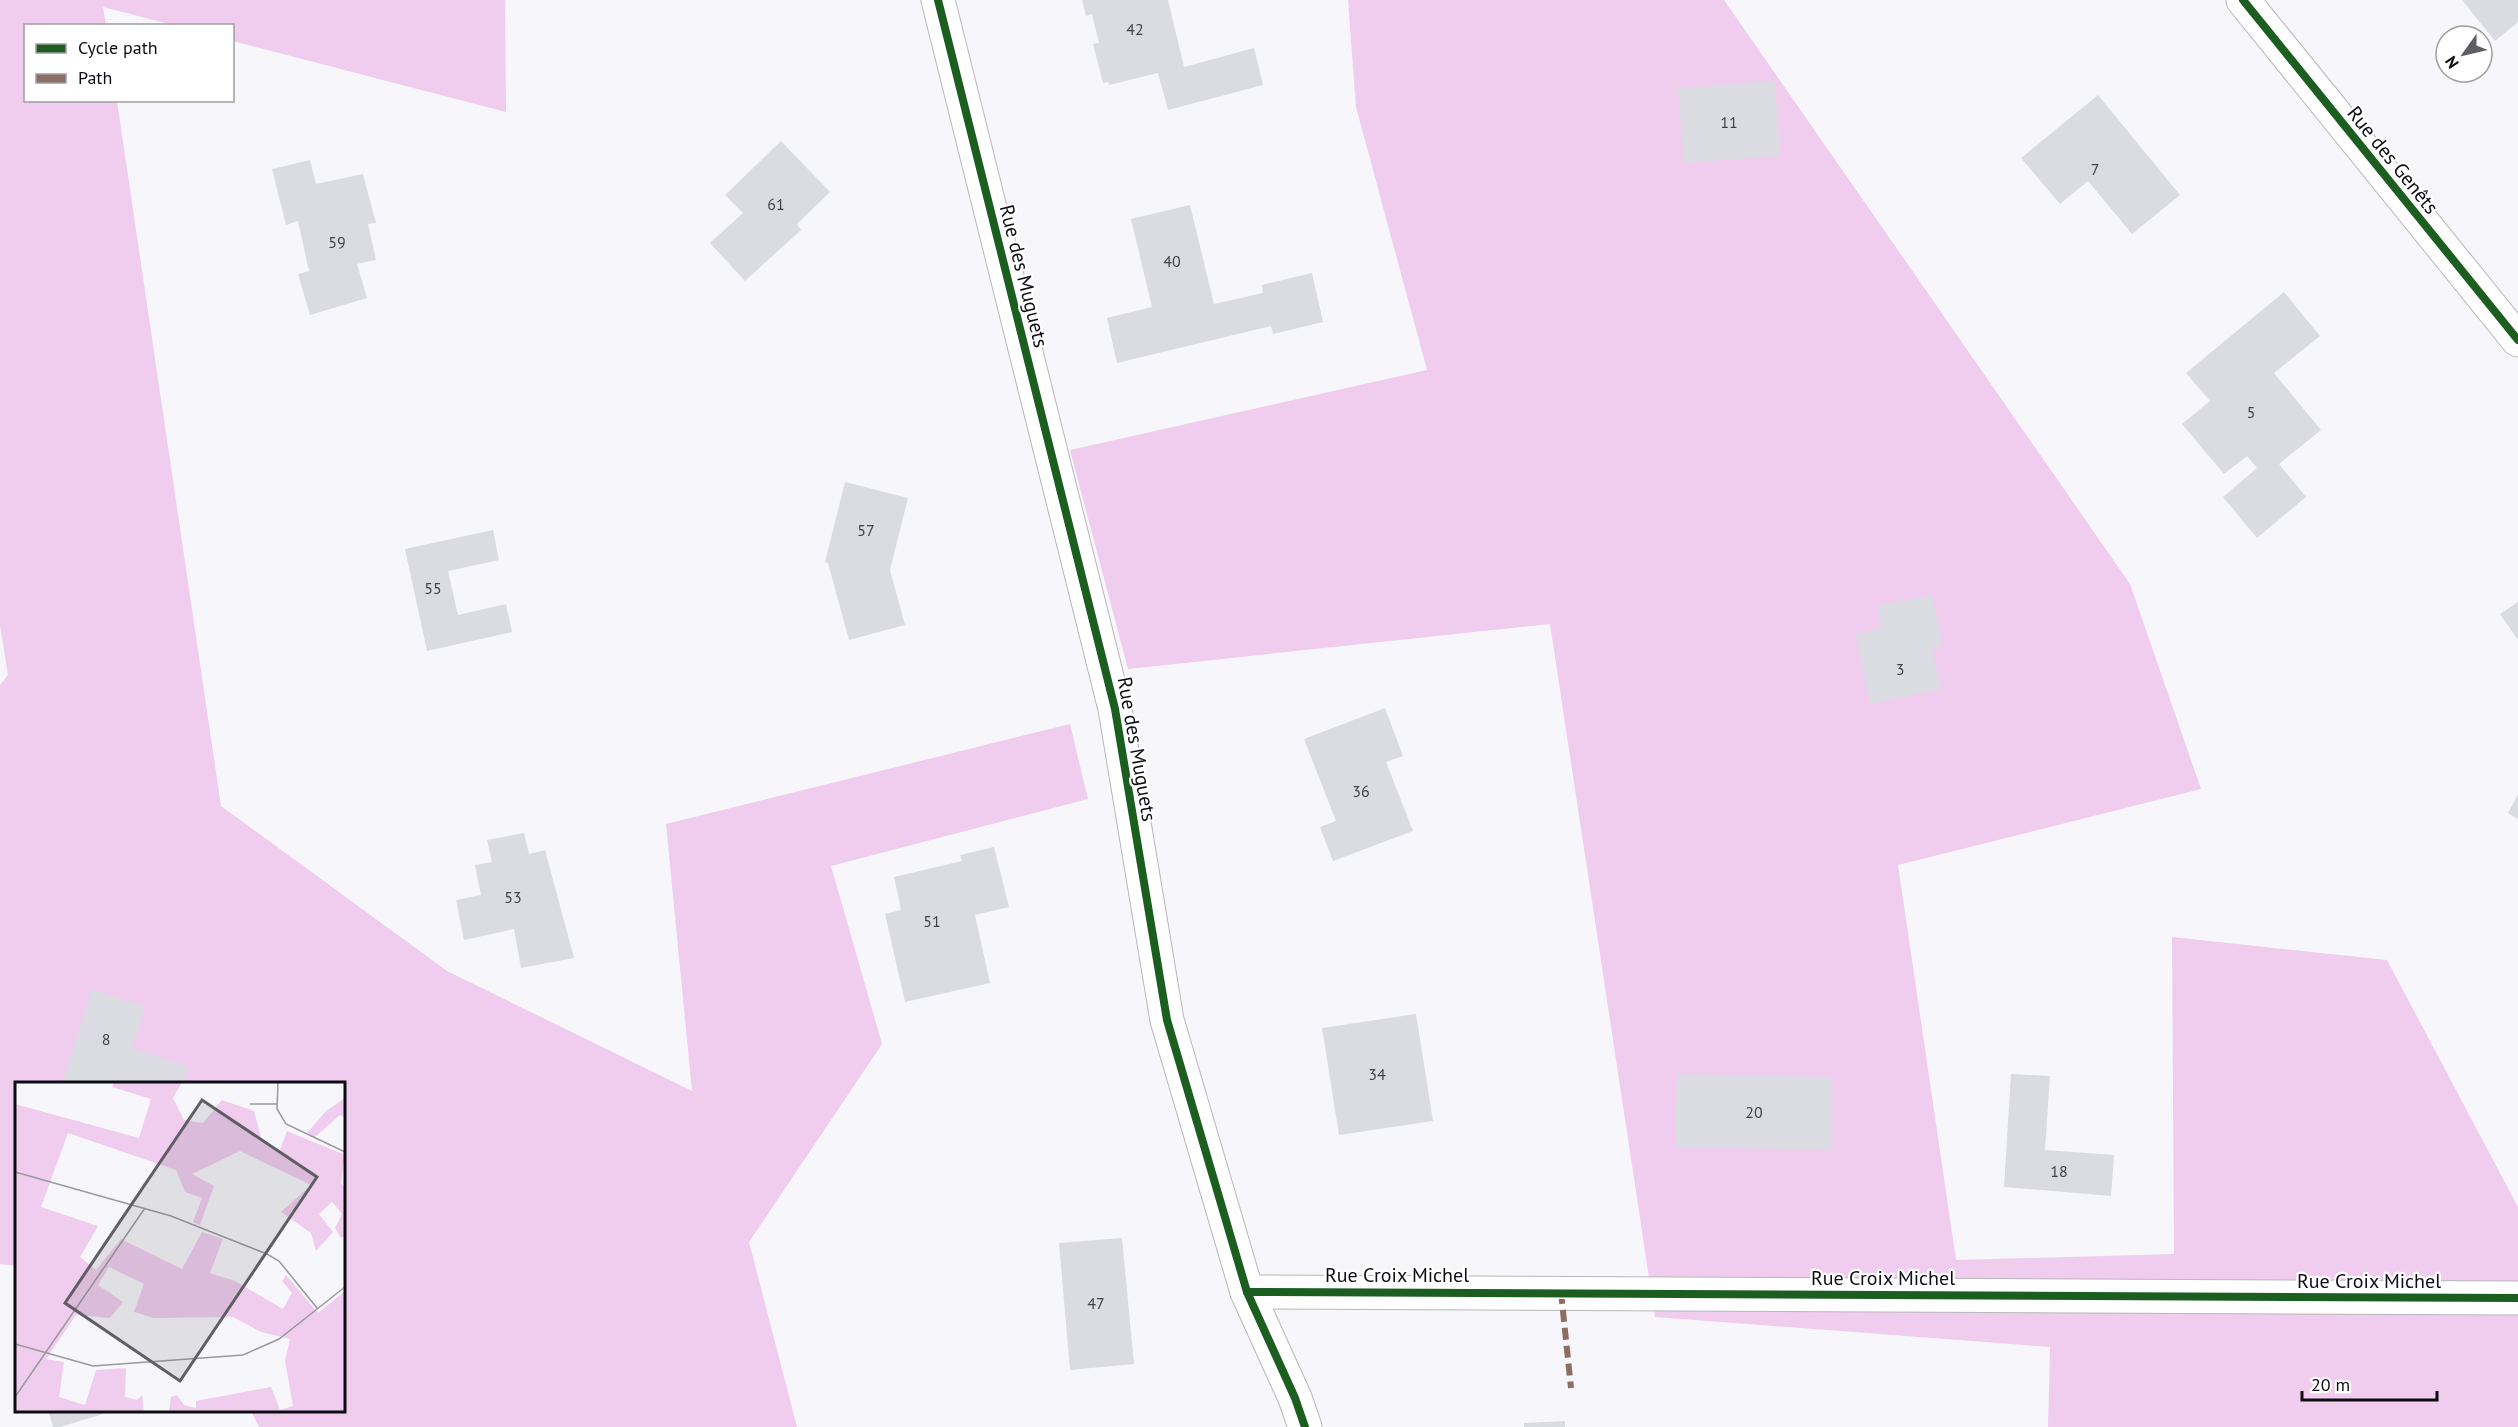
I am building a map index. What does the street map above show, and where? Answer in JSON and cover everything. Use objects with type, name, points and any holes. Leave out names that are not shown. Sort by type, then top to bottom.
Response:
[{"type":"street","name":"Rue des Muguets","points":[[938,0],[1115,709],[1167,1020],[1247,1292],[1295,1398],[1305,1427]]},
{"type":"street","name":"Rue des Genêts","points":[[2243,0],[2518,340]]},
{"type":"street","name":"Rue Croix Michel","points":[[1247,1292],[2518,1298]]},
{"type":"shaded area","points":[[0,0],[505,0],[506,112],[234,41],[234,24],[169,24],[103,7],[106,24],[24,24],[24,102],[117,102],[221,806],[447,971],[692,1091],[666,824],[1070,724],[1088,799],[831,866],[882,1044],[749,1242],[797,1427],[259,1427],[252,1412],[345,1412],[345,1082],[15,1082],[15,1266],[0,1264],[0,685],[8,675],[0,626]]},
{"type":"shaded area","points":[[1348,0],[1724,0],[2130,584],[2201,789],[1898,865],[1956,1260],[2174,1254],[2172,937],[2387,960],[2518,1207],[2518,1427],[2048,1427],[2050,1347],[1655,1317],[1550,624],[1128,669],[1070,450],[1427,370],[1356,107]]},
{"type":"building","points":[[1082,0],[1168,0],[1184,67],[1254,48],[1263,85],[1168,110],[1158,73],[1109,85],[1108,82],[1103,83],[1093,44],[1099,43],[1092,14],[1086,16]]},
{"type":"building","points":[[2462,0],[2518,0],[2518,22],[2495,41],[2494,24],[2481,24]]},
{"type":"building","points":[[1775,81],[1780,156],[1684,163],[1678,88]]},
{"type":"building","points":[[2098,95],[2180,195],[2132,234],[2088,181],[2060,204],[2021,158]]},
{"type":"building","points":[[781,141],[830,192],[797,224],[801,230],[745,281],[710,243],[743,213],[725,195]]},
{"type":"building","points":[[310,160],[316,184],[363,174],[376,223],[368,224],[376,260],[357,264],[367,298],[310,315],[298,274],[309,271],[298,221],[286,225],[272,169]]},
{"type":"building","points":[[1190,205],[1214,304],[1263,293],[1262,285],[1312,273],[1323,322],[1273,334],[1271,326],[1117,363],[1107,318],[1152,307],[1131,219]]},
{"type":"building","points":[[2284,292],[2320,336],[2274,373],[2321,430],[2279,464],[2306,497],[2257,538],[2223,497],[2257,468],[2247,456],[2224,474],[2182,424],[2210,401],[2186,373]]},
{"type":"building","points":[[845,482],[908,498],[890,570],[905,625],[849,640],[828,563],[825,562]]},
{"type":"building","points":[[493,530],[499,560],[448,571],[458,615],[506,604],[512,632],[427,651],[405,549]]},
{"type":"building","points":[[1932,595],[1942,646],[1932,648],[1941,689],[1870,704],[1856,634],[1881,629],[1877,605]]},
{"type":"building","points":[[2518,602],[2518,640],[2500,614]]},
{"type":"building","points":[[1385,708],[1403,756],[1386,762],[1413,831],[1333,861],[1320,827],[1336,821],[1304,739]]},
{"type":"building","points":[[2518,794],[2518,819],[2508,813]]},
{"type":"building","points":[[524,833],[529,854],[545,850],[574,958],[521,968],[514,929],[464,940],[456,900],[481,895],[475,865],[492,862],[487,840]]},
{"type":"building","points":[[994,847],[1009,907],[975,915],[990,983],[905,1002],[885,914],[901,910],[894,877],[962,861],[960,855]]},
{"type":"building","points":[[92,989],[145,1007],[132,1048],[188,1067],[184,1082],[63,1082]]},
{"type":"building","points":[[1416,1014],[1433,1121],[1339,1135],[1322,1028]]},
{"type":"building","points":[[1677,1074],[1832,1077],[1831,1150],[1675,1147]]},
{"type":"building","points":[[2011,1074],[2050,1076],[2045,1150],[2114,1155],[2111,1196],[2004,1187]]},
{"type":"building","points":[[1122,1238],[1134,1364],[1070,1370],[1059,1243]]},
{"type":"building","points":[[49,1412],[110,1412],[60,1427],[53,1427]]},
{"type":"building","points":[[1565,1421],[1565,1427],[1524,1427],[1524,1423]]},
{"type":"marked path","points":[[1561,1292],[1571,1388]]},
{"type":"cycle path","points":[[938,0],[1115,709],[1167,1020],[1247,1292],[1295,1398],[1305,1427]]},
{"type":"cycle path","points":[[2243,0],[2518,340]]},
{"type":"cycle path","points":[[1247,1292],[2518,1298]]}]
